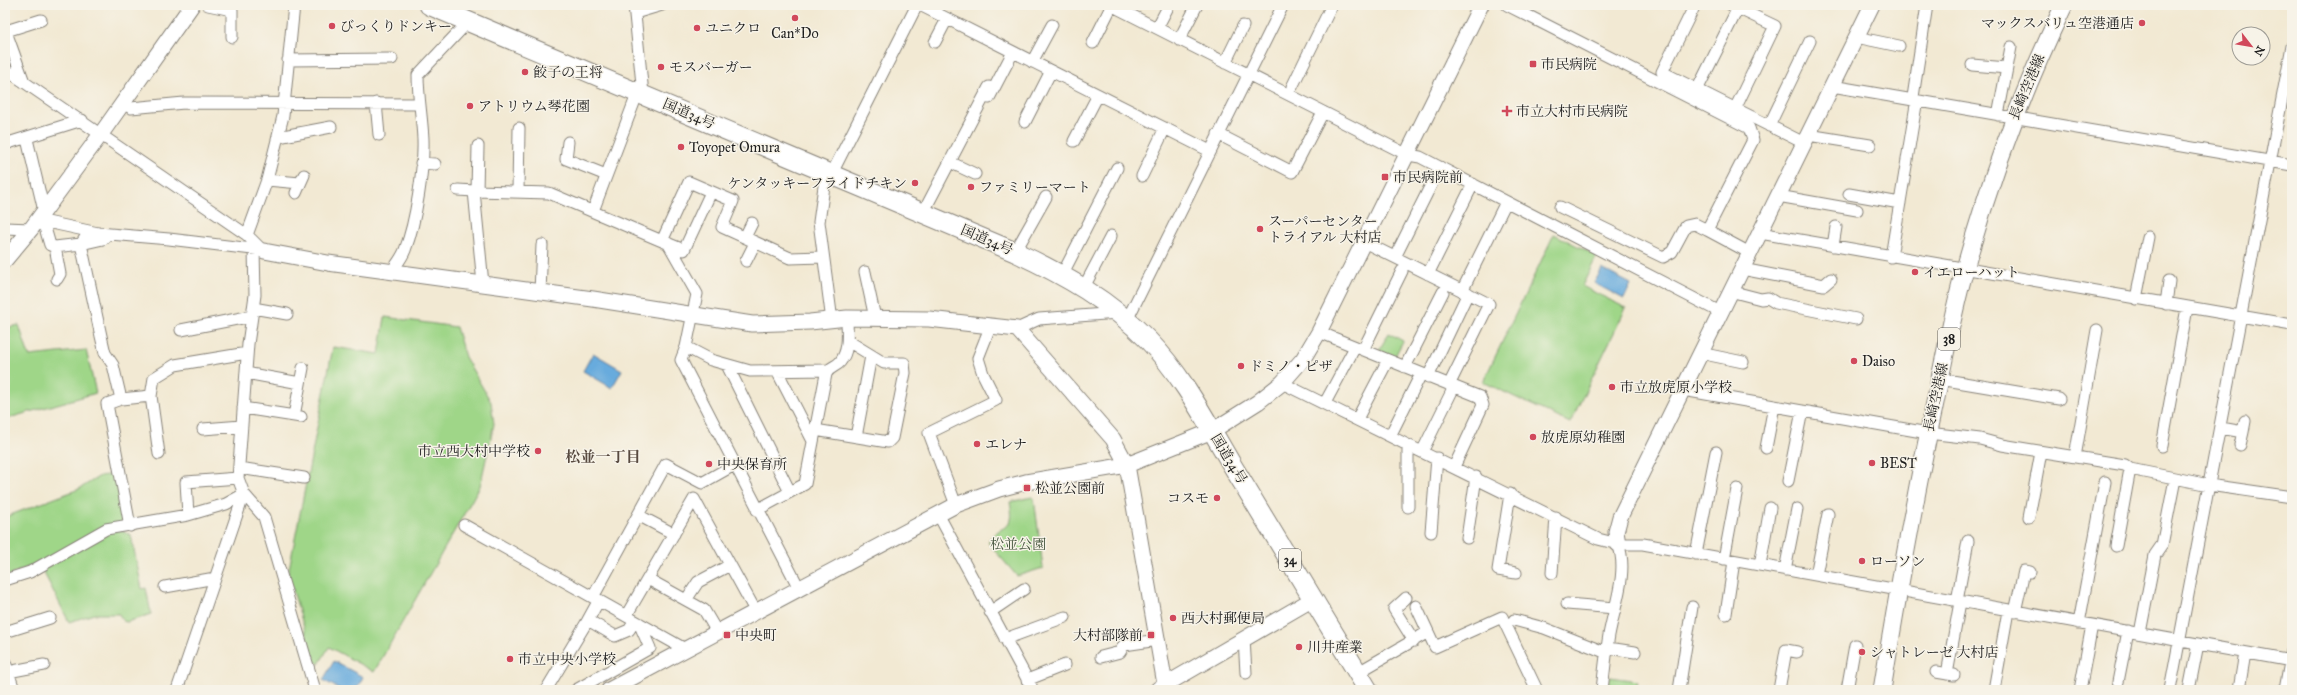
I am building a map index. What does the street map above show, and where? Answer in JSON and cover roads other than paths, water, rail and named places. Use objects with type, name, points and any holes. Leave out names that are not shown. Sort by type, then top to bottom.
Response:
[{"type":"highway","name":"国道34号","points":[[430,5],[1015,252],[1084,287],[1123,317],[1170,364],[1190,392],[1368,690]]},
{"type":"main road","name":"長崎空港線","points":[[1882,689],[1898,590],[1928,433],[1964,270],[2006,117],[2040,56],[2064,5]]},
{"type":"street","points":[[5,260],[39,220],[192,5]]},
{"type":"street","points":[[208,5],[232,10],[232,37]]},
{"type":"street","points":[[247,235],[267,180],[278,137],[284,102],[294,5]]},
{"type":"street","points":[[593,211],[641,93],[634,9],[662,5]]},
{"type":"street","points":[[832,321],[822,257],[819,222],[829,173],[919,5],[1210,151]]},
{"type":"street","points":[[1094,43],[1113,5],[1179,40],[1408,155],[1420,157],[1440,167],[1720,312]]},
{"type":"street","points":[[1157,28],[1169,5]]},
{"type":"street","points":[[1179,40],[1197,5]]},
{"type":"street","points":[[5,228],[39,220],[108,234],[259,250],[328,263],[540,292],[752,324],[832,321],[847,318],[929,319],[1017,329],[1039,319],[1123,317],[1210,151],[1283,5]]},
{"type":"street","points":[[1292,87],[1332,5]]},
{"type":"street","points":[[609,690],[956,505],[999,489],[1020,484],[1127,465],[1212,430],[1258,402],[1282,383],[1303,359],[1319,332],[1481,5]]},
{"type":"street","points":[[1507,5],[1749,128],[1753,140],[1707,230]]},
{"type":"street","points":[[1695,5],[1662,72],[1769,126],[1806,139],[1870,144]]},
{"type":"street","points":[[1602,690],[1607,650],[1620,579],[1622,554],[1618,544],[1616,532],[1620,517],[1872,5]]},
{"type":"street","points":[[1891,257],[1916,105],[1913,97],[1924,54],[1926,5]]},
{"type":"street","points":[[1697,90],[1734,7],[1775,26],[1735,109]]},
{"type":"street","points":[[934,42],[947,19]]},
{"type":"street","points":[[24,82],[5,30],[41,20]]},
{"type":"street","points":[[392,271],[405,251],[414,219],[423,140],[419,104],[418,75],[468,22]]},
{"type":"street","points":[[1032,62],[1052,25]]},
{"type":"street","points":[[1225,63],[1243,26]]},
{"type":"street","points":[[1856,37],[1899,46]]},
{"type":"street","points":[[1769,126],[1810,41]]},
{"type":"street","points":[[2170,690],[2221,428],[2269,162],[2287,93],[2292,46]]},
{"type":"street","points":[[2006,117],[2007,68],[2011,47]]},
{"type":"street","points":[[982,111],[1013,52]]},
{"type":"street","points":[[288,60],[392,59]]},
{"type":"street","points":[[1972,65],[2007,68]]},
{"type":"street","points":[[5,69],[82,120],[247,235],[259,250],[255,295],[247,353],[238,473],[244,494],[264,517],[315,690]]},
{"type":"street","points":[[1025,122],[1051,71]]},
{"type":"street","points":[[1832,86],[2292,166]]},
{"type":"street","points":[[926,214],[989,88]]},
{"type":"street","points":[[1074,141],[1098,95]]},
{"type":"street","points":[[122,103],[130,108],[184,103],[284,102],[419,104]]},
{"type":"street","points":[[376,103],[379,135]]},
{"type":"street","points":[[1218,134],[1292,172],[1324,112]]},
{"type":"street","points":[[5,144],[27,139],[82,120]]},
{"type":"street","points":[[278,137],[331,127]]},
{"type":"street","points":[[518,192],[519,128]]},
{"type":"street","points":[[1142,176],[1165,128]]},
{"type":"street","points":[[27,139],[39,220],[50,245],[55,247],[81,244],[103,239],[108,234]]},
{"type":"street","points":[[568,142],[564,164],[606,176]]},
{"type":"street","points":[[478,146],[476,191],[484,284]]},
{"type":"street","points":[[926,214],[958,162],[975,174]]},
{"type":"street","points":[[421,163],[435,164]]},
{"type":"street","points":[[1395,258],[1440,167]]},
{"type":"street","points":[[1062,275],[1117,168]]},
{"type":"street","points":[[267,180],[300,184]]},
{"type":"street","points":[[665,242],[689,182],[733,201],[722,227],[790,258],[822,257]]},
{"type":"street","points":[[1428,274],[1473,184]]},
{"type":"street","points":[[458,190],[549,193],[684,250],[711,192]]},
{"type":"street","points":[[1849,194],[1900,203]]},
{"type":"street","points":[[1778,196],[1857,210]]},
{"type":"street","points":[[1015,252],[1046,197]]},
{"type":"street","points":[[1390,436],[1424,375],[1465,292],[1506,202]]},
{"type":"street","points":[[1560,207],[1662,258],[1672,252],[1686,226],[1695,224],[1750,253]]},
{"type":"street","points":[[745,237],[752,223]]},
{"type":"street","points":[[1833,246],[1836,227]]},
{"type":"street","points":[[89,231],[81,244],[105,353],[113,365],[121,399]]},
{"type":"street","points":[[1760,234],[2292,325]]},
{"type":"street","points":[[1084,287],[1110,236]]},
{"type":"street","points":[[2136,299],[2149,251],[2148,238]]},
{"type":"street","points":[[665,242],[697,294],[694,315],[681,360],[757,510],[799,588]]},
{"type":"street","points":[[1364,242],[1489,304],[1422,452]]},
{"type":"street","points":[[746,261],[755,243]]},
{"type":"street","points":[[540,292],[542,245]]},
{"type":"street","points":[[55,247],[60,274],[57,279]]},
{"type":"street","points":[[1742,269],[1824,285],[1831,278]]},
{"type":"street","points":[[1325,404],[1359,349],[1402,271]]},
{"type":"street","points":[[865,272],[875,318]]},
{"type":"street","points":[[2166,304],[2169,281]]},
{"type":"street","points":[[1730,291],[1761,299],[1768,298],[1776,303],[1856,319]]},
{"type":"street","points":[[1405,367],[1443,292]]},
{"type":"street","points":[[2160,441],[2175,395],[2184,348],[2187,308]]},
{"type":"street","points":[[182,330],[203,330],[253,312],[287,314]]},
{"type":"street","points":[[686,347],[711,360],[750,371],[827,370],[840,362],[848,341],[847,318]]},
{"type":"street","points":[[956,505],[929,433],[996,400],[983,374],[978,358],[992,325]]},
{"type":"street","points":[[1017,329],[1114,439],[1127,465],[1158,640],[1162,688],[1313,599]]},
{"type":"street","points":[[2075,457],[2097,330]]},
{"type":"street","points":[[1319,332],[1480,397],[1483,405],[1454,467]]},
{"type":"street","points":[[814,435],[856,437],[888,442],[892,438],[903,380],[904,363],[884,363],[848,341]]},
{"type":"street","points":[[159,454],[151,396],[154,378],[175,365],[247,353]]},
{"type":"street","points":[[1700,353],[1743,362]]},
{"type":"street","points":[[856,437],[871,356]]},
{"type":"street","points":[[1357,419],[1388,360]]},
{"type":"street","points":[[727,365],[790,492]]},
{"type":"street","points":[[244,408],[298,417],[300,383],[303,368]]},
{"type":"street","points":[[757,510],[805,484],[827,370]]},
{"type":"street","points":[[777,371],[814,435]]},
{"type":"street","points":[[246,373],[300,383]]},
{"type":"street","points":[[1940,379],[2059,399]]},
{"type":"street","points":[[1282,383],[1476,477],[1598,539],[1618,544],[1643,544],[1958,602],[2140,633],[2179,642],[2245,653],[2291,657],[2285,690]]},
{"type":"street","points":[[1683,390],[1928,433],[1980,439],[2002,446],[2125,465],[2130,468],[2175,479],[2292,497]]},
{"type":"street","points":[[130,526],[107,404],[121,399],[151,396]]},
{"type":"street","points":[[1766,448],[1774,406]]},
{"type":"street","points":[[1788,481],[1802,411]]},
{"type":"street","points":[[203,429],[242,426]]},
{"type":"street","points":[[2221,428],[2244,426],[2240,445]]},
{"type":"street","points":[[1408,445],[1408,507]]},
{"type":"street","points":[[1696,554],[1716,452]]},
{"type":"street","points":[[2028,517],[2041,452]]},
{"type":"street","points":[[1431,532],[1437,458]]},
{"type":"street","points":[[546,690],[588,620],[596,598],[638,515],[666,464],[702,483]]},
{"type":"street","points":[[588,620],[615,636],[629,630],[648,579],[702,483],[734,465]]},
{"type":"street","points":[[2116,546],[2127,510],[2130,468]]},
{"type":"street","points":[[188,515],[186,478],[238,473],[304,478]]},
{"type":"street","points":[[1468,538],[1476,477]]},
{"type":"street","points":[[2140,633],[2155,555],[2162,545],[2175,479]]},
{"type":"street","points":[[2079,623],[2085,593],[2089,545],[2105,482]]},
{"type":"street","points":[[1726,614],[1729,560],[1737,490]]},
{"type":"street","points":[[5,580],[30,572],[106,529],[188,515],[226,504],[244,494]]},
{"type":"street","points":[[177,690],[244,494]]},
{"type":"street","points":[[1510,494],[1498,570],[1516,573]]},
{"type":"street","points":[[694,499],[756,612]]},
{"type":"street","points":[[1760,565],[1770,508]]},
{"type":"street","points":[[1785,570],[1797,509]]},
{"type":"street","points":[[938,514],[1033,690]]},
{"type":"street","points":[[1816,575],[1828,514]]},
{"type":"street","points":[[638,515],[674,534]]},
{"type":"street","points":[[1552,573],[1556,517]]},
{"type":"street","points":[[464,525],[685,649]]},
{"type":"street","points":[[1936,672],[1951,675],[1955,652],[1958,602],[1968,541]]},
{"type":"street","points":[[686,600],[698,582],[730,565]]},
{"type":"street","points":[[1994,690],[2006,648],[2012,611],[2024,571],[2030,572]]},
{"type":"street","points":[[165,586],[215,578]]},
{"type":"street","points":[[648,579],[704,610],[717,632]]},
{"type":"street","points":[[990,612],[1024,589]]},
{"type":"street","points":[[1406,598],[1394,609],[1414,641]]},
{"type":"street","points":[[1567,604],[1615,608]]},
{"type":"street","points":[[1416,606],[1435,647],[1502,617],[1537,690]]},
{"type":"street","points":[[1677,684],[1684,634],[1692,607]]},
{"type":"street","points":[[1005,639],[1065,617]]},
{"type":"street","points":[[5,632],[50,618]]},
{"type":"street","points":[[576,690],[650,648],[633,620]]},
{"type":"street","points":[[1514,620],[1544,628],[1607,650],[1634,652]]},
{"type":"street","points":[[2080,690],[2092,625]]},
{"type":"street","points":[[2118,682],[2128,631]]},
{"type":"street","points":[[1357,672],[1428,632]]},
{"type":"street","points":[[1244,639],[1246,673]]},
{"type":"street","points":[[1101,657],[1120,652],[1124,645],[1158,640]]},
{"type":"street","points":[[1847,690],[1847,665],[1855,644]]},
{"type":"street","points":[[2189,690],[2198,644]]},
{"type":"street","points":[[1779,690],[1786,650],[1797,652]]},
{"type":"street","points":[[2239,690],[2245,653]]},
{"type":"street","points":[[14,690],[7,667],[44,665]]},
{"type":"street","points":[[1027,680],[1065,665]]},
{"type":"water","points":[[1602,269],[1631,284],[1624,299],[1594,283]]},
{"type":"water","points":[[593,353],[622,370],[612,388],[583,371]]},
{"type":"water","points":[[334,661],[363,677],[356,690],[341,690],[323,680]]},
{"type":"place","name":"Can*Do","points":[[795,18]]},
{"type":"place","name":"マックスバリュ空港通店","points":[[2142,23]]},
{"type":"place","name":"びっくりドンキー","points":[[332,26]]},
{"type":"place","name":"ユニクロ","points":[[697,28]]},
{"type":"place","name":"市民病院","points":[[1533,64]]},
{"type":"place","name":"モスバーガー","points":[[661,67]]},
{"type":"place","name":"餃子の王将","points":[[525,72]]},
{"type":"place","name":"アトリウム琴花園","points":[[470,106]]},
{"type":"place","name":"市立大村市民病院","points":[[1507,111]]},
{"type":"place","name":"Toyopet Omura","points":[[681,147]]},
{"type":"place","name":"市民病院前","points":[[1385,177]]},
{"type":"place","name":"ケンタッキーフライドチキン","points":[[915,183]]},
{"type":"place","name":"ファミリーマート","points":[[971,187]]},
{"type":"place","name":"スーパーセンター トライアル 大村店","points":[[1260,229]]},
{"type":"place","name":"イエローハット","points":[[1915,272]]},
{"type":"place","name":"Daiso","points":[[1854,361]]},
{"type":"place","name":"ドミノ・ピザ","points":[[1241,366]]},
{"type":"place","name":"市立放虎原小学校","points":[[1612,387]]},
{"type":"place","name":"放虎原幼稚園","points":[[1533,437]]},
{"type":"place","name":"エレナ","points":[[977,444]]},
{"type":"place","name":"市立西大村中学校","points":[[538,451]]},
{"type":"place","name":"BEST","points":[[1872,463]]},
{"type":"place","name":"中央保育所","points":[[709,464]]},
{"type":"place","name":"松並公園前","points":[[1027,488]]},
{"type":"place","name":"コスモ","points":[[1217,498]]},
{"type":"place","name":"ローソン","points":[[1862,561]]},
{"type":"place","name":"西大村郵便局","points":[[1173,618]]},
{"type":"place","name":"中央町","points":[[727,635]]},
{"type":"place","name":"大村部隊前","points":[[1151,635]]},
{"type":"place","name":"川井産業","points":[[1299,647]]},
{"type":"place","name":"シャトレーゼ 大村店","points":[[1862,652]]},
{"type":"place","name":"市立中央小学校","points":[[510,659]]},
{"type":"district","name":"松並一丁目","points":[[603,457]]},
{"type":"park label","name":"松並公園","points":[[1018,544]]}]
